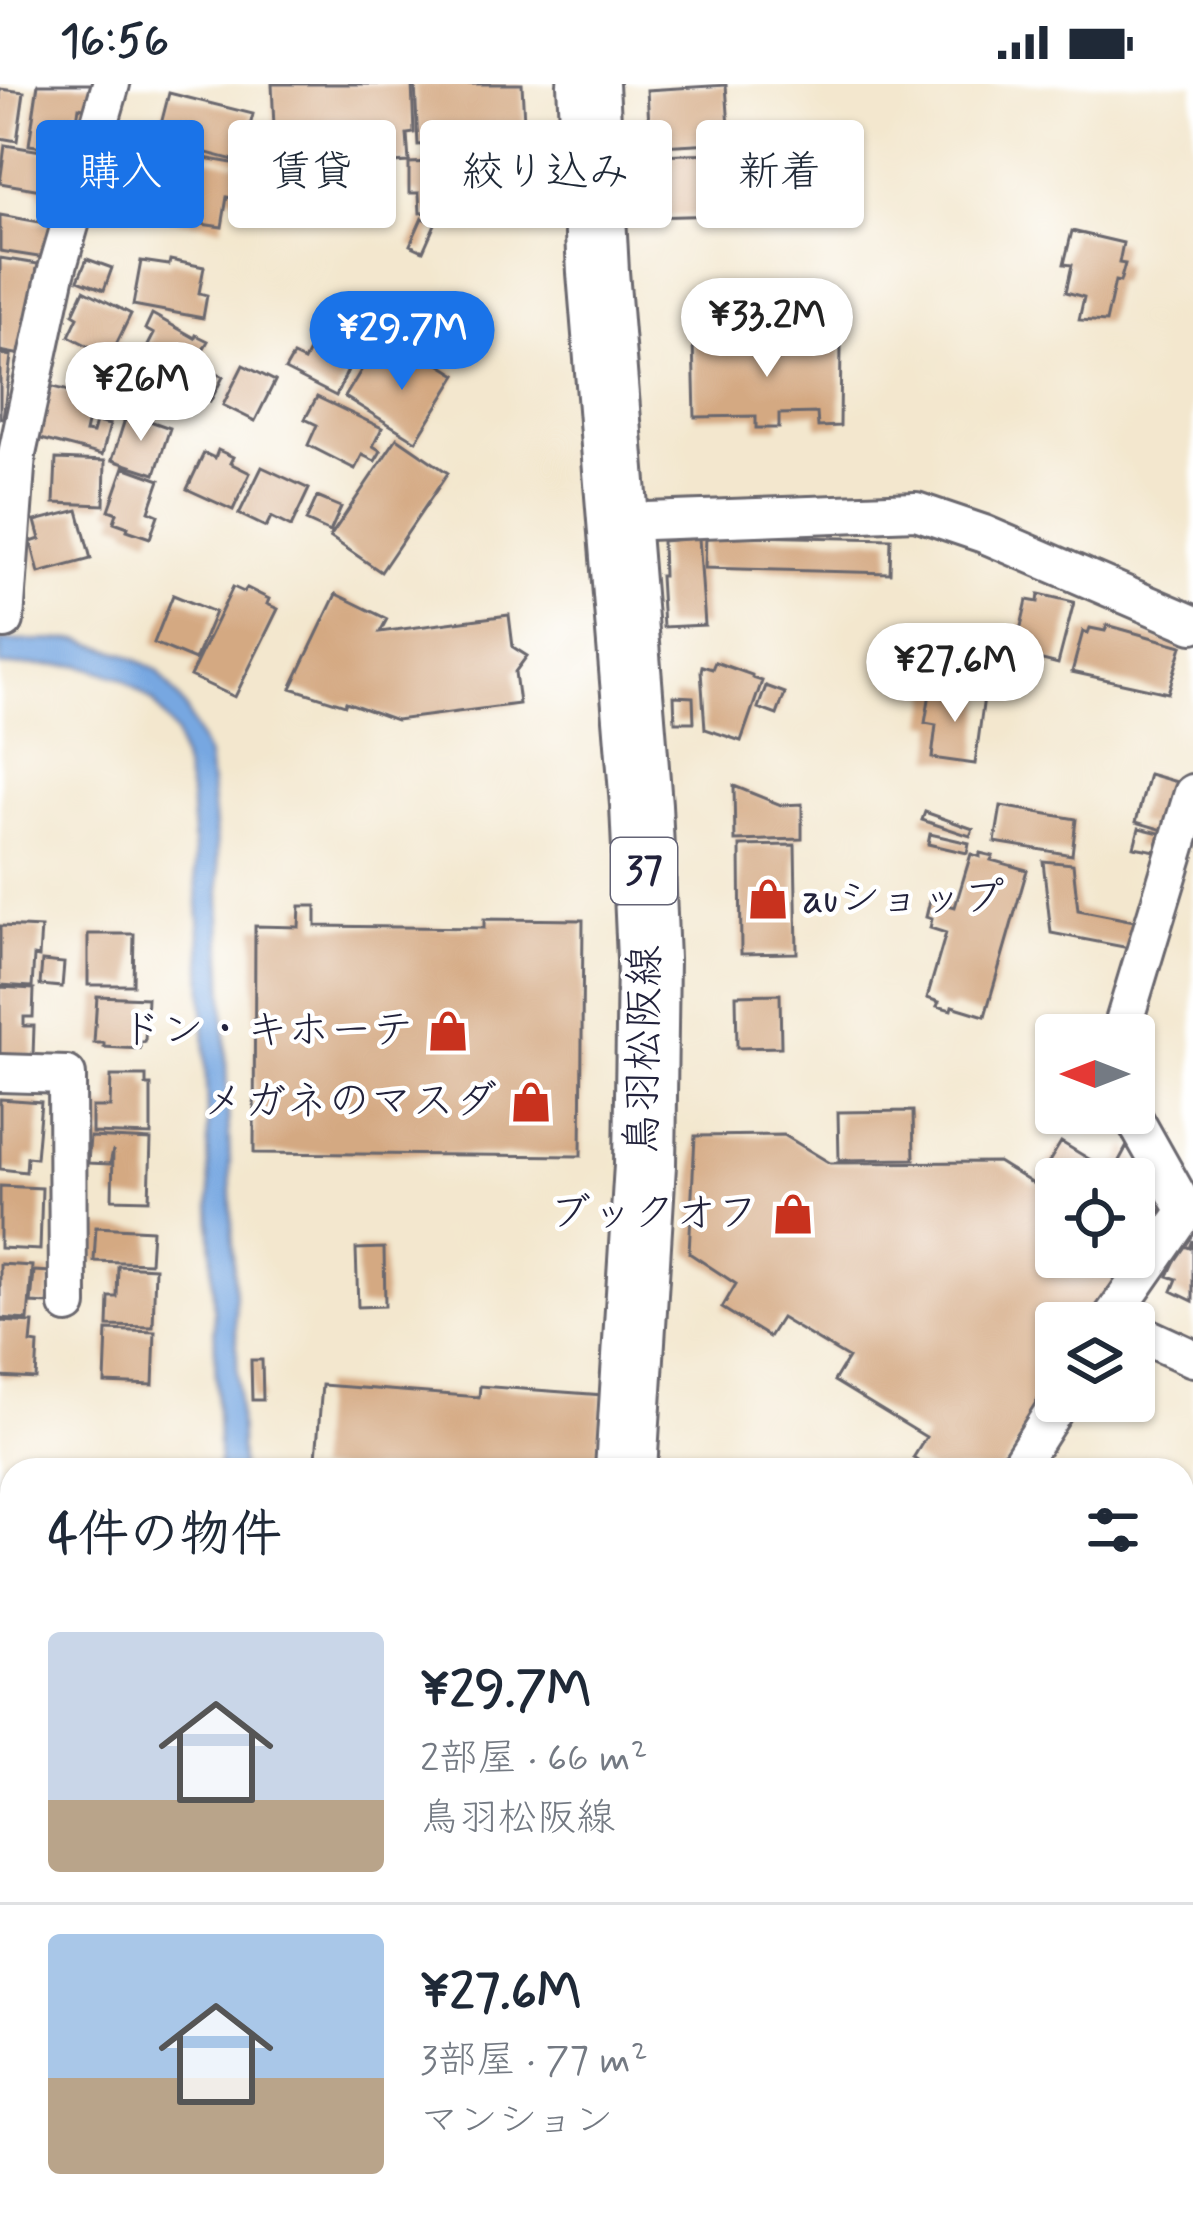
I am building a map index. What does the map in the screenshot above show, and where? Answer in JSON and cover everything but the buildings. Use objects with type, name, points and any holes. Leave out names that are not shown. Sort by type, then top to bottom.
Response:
[{"type":"main road","name":"鳥羽松阪線","points":[[572,84],[598,272]]},
{"type":"main road","name":"鳥羽松阪線","points":[[588,84],[648,959],[645,1165],[627,1458]]},
{"type":"street","points":[[5,620],[17,454],[56,273],[111,84]]},
{"type":"street","points":[[620,522],[916,512],[984,534],[1193,624]]},
{"type":"street","points":[[1126,1014],[1193,793]]},
{"type":"street","points":[[0,1072],[67,1075],[68,1305]]},
{"type":"street","points":[[1130,1302],[1186,1210],[1143,1134]]},
{"type":"street","points":[[1155,1341],[1193,1358]]},
{"type":"street","points":[[1024,1458],[1047,1422]]},
{"type":"water","points":[[79,640],[125,654],[158,671],[185,707],[208,757],[219,870],[241,1458],[219,1458],[202,959],[190,793],[176,734],[154,702],[121,678],[80,665],[0,666],[0,641]]},
{"type":"place","name":"auショップ","points":[[768,899]]},
{"type":"place","name":"ドン・キホーテ","points":[[448,1031]]},
{"type":"place","name":"メガネのマスダ","points":[[531,1102]]},
{"type":"place","name":"ブックオフ","points":[[793,1214]]}]
